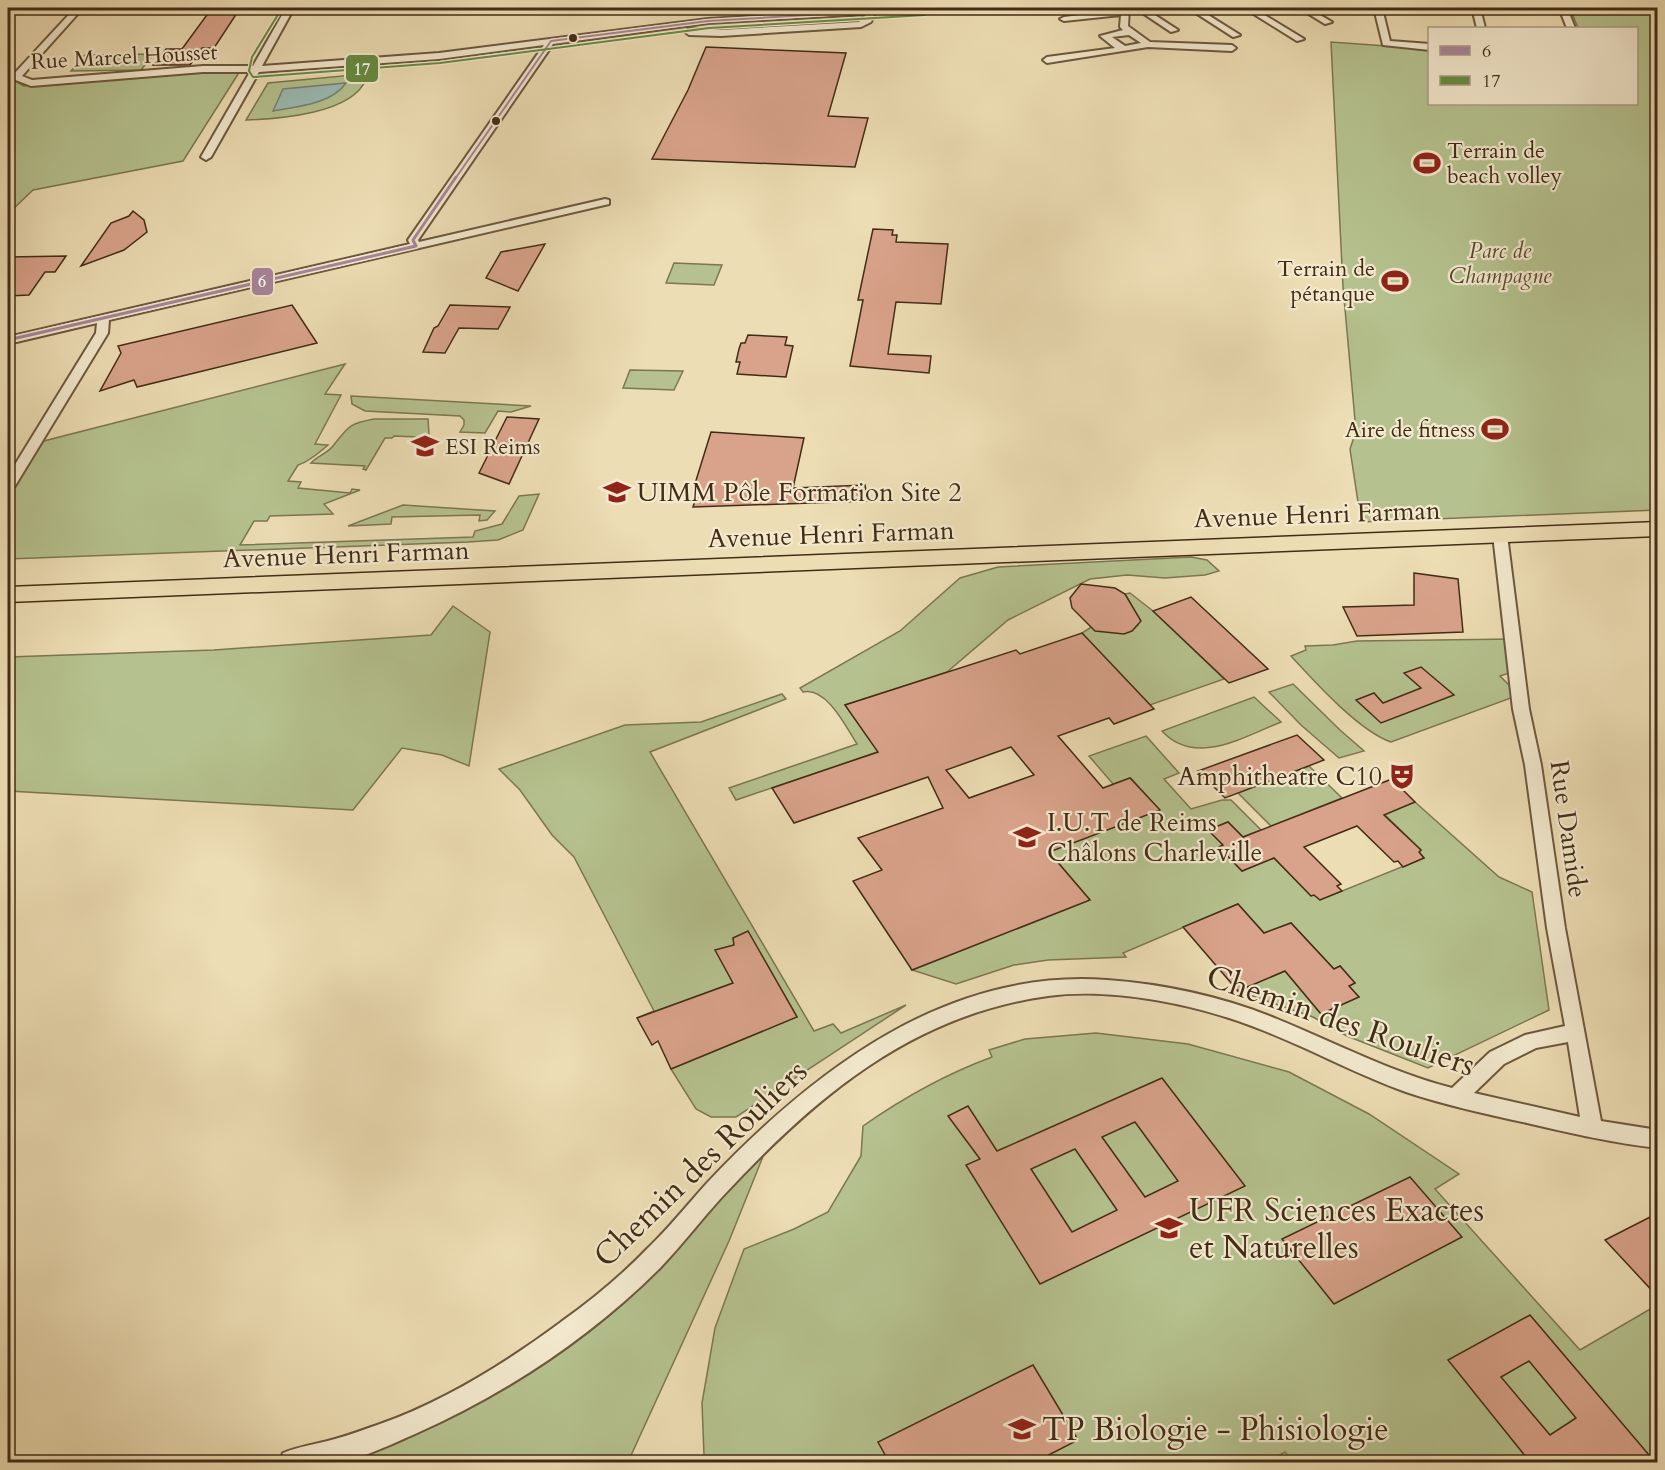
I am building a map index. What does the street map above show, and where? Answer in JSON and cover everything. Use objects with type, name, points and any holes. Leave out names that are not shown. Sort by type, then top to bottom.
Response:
[{"type":"main road","name":"Avenue Henri Farman","points":[[8,579],[1658,519]]},
{"type":"main road","name":"Avenue Henri Farman","points":[[8,595],[1658,529]]},
{"type":"street","name":"Rue Marcel Housset","points":[[79,8],[16,77],[31,83],[203,69],[256,69]]},
{"type":"street","points":[[206,157],[290,8]]},
{"type":"street","points":[[256,69],[439,56],[649,28],[721,33],[861,24],[868,20],[872,10],[925,8]]},
{"type":"street","points":[[1139,8],[1174,30]]},
{"type":"street","points":[[1192,8],[1236,35]]},
{"type":"street","points":[[1248,8],[1300,39]]},
{"type":"street","points":[[1303,8],[1328,22]]},
{"type":"street","points":[[1378,8],[1386,43],[1428,46]]},
{"type":"street","points":[[1476,8],[1481,27]]},
{"type":"street","points":[[1563,8],[1571,27]]},
{"type":"street","points":[[1064,20],[1125,10],[1124,27],[1149,44]]},
{"type":"street","points":[[1123,49],[1104,36],[1130,32]]},
{"type":"street","points":[[416,246],[413,240],[551,41]]},
{"type":"street","points":[[1047,60],[1149,44],[1232,48]]},
{"type":"street","points":[[8,340],[604,202]]},
{"type":"street","points":[[8,486],[88,338],[102,333],[103,318]]},
{"type":"street","points":[[67,327],[88,338]]},
{"type":"street","name":"Rue Damide","points":[[1500,535],[1519,695],[1533,765],[1556,928],[1592,1129]]},
{"type":"street","name":"Chemin des Rouliers","points":[[292,1462],[329,1455],[396,1430],[460,1398],[516,1366],[577,1324],[647,1265],[774,1129],[831,1080],[886,1042],[917,1026],[969,1005],[1053,988],[1123,989],[1169,997],[1261,1020],[1364,1067],[1456,1098],[1592,1129],[1658,1139]]},
{"type":"street","points":[[1456,1098],[1497,1058],[1532,1041],[1574,1032]]},
{"type":"green space","name":"Parc de Champagne","points":[[1570,8],[1657,9],[1657,510],[1361,522],[1350,449],[1356,431],[1343,287],[1331,42],[1428,49],[1428,105],[1638,105],[1638,27],[1578,27]]},
{"type":"green space","points":[[154,54],[141,70],[71,71],[85,55]]},
{"type":"green space","points":[[240,71],[183,161],[33,190],[8,214],[8,77],[24,86]]},
{"type":"green space","points":[[364,74],[366,79],[358,91],[346,100],[330,107],[294,116],[246,120],[268,83]]},
{"type":"green space","points":[[674,263],[722,265],[714,285],[666,283]]},
{"type":"green space","points":[[345,364],[325,394],[341,395],[315,444],[328,445],[298,465],[288,481],[301,482],[298,488],[350,493],[352,489],[360,490],[324,504],[333,514],[270,516],[267,521],[254,521],[240,545],[473,537],[475,531],[502,524],[519,496],[539,494],[523,530],[498,540],[468,542],[8,559],[8,497],[40,442]]},
{"type":"green space","points":[[630,370],[683,371],[674,390],[623,388]]},
{"type":"green space","points":[[351,396],[531,406],[511,412],[498,411],[485,433],[460,432],[464,420],[460,416],[365,411],[352,404]]},
{"type":"green space","points":[[374,419],[428,419],[429,434],[426,440],[419,440],[419,437],[385,438],[366,470],[363,469],[365,466],[311,463],[331,448],[350,427]]},
{"type":"green space","points":[[403,505],[495,511],[487,520],[479,521],[480,515],[392,517],[391,524],[348,526]]},
{"type":"green space","points":[[1191,557],[1207,560],[1219,571],[1205,575],[1165,578],[1127,575],[1090,579],[1008,620],[947,672],[845,705],[869,739],[1054,692],[736,800],[729,788],[857,744],[828,702],[812,692],[803,692],[800,688],[900,631],[960,578],[998,567]]},
{"type":"green space","points":[[1130,593],[1153,611],[1224,679],[1150,705],[1082,633],[1096,624],[1118,632],[1128,631],[1138,625],[1125,594]]},
{"type":"green space","points":[[453,606],[490,632],[469,766],[442,755],[402,748],[353,810],[8,791],[8,657],[214,650],[431,635]]},
{"type":"green space","points":[[1514,639],[1515,671],[1500,676],[1519,695],[1391,742],[1365,728],[1352,717],[1291,656],[1306,650],[1305,646],[1357,641]]},
{"type":"green space","points":[[1293,684],[1364,751],[1339,758],[1301,725],[1269,692]]},
{"type":"green space","points":[[782,694],[786,699],[650,752],[814,1031],[833,1024],[841,1033],[906,1005],[736,1117],[711,1117],[696,1109],[671,1069],[797,1017],[748,932],[733,938],[734,945],[716,950],[733,983],[637,1018],[654,1011],[574,857],[552,835],[520,790],[499,769],[625,725],[701,722]]},
{"type":"green space","points":[[1254,697],[1281,722],[1235,741],[1204,748],[1189,747],[1175,742],[1162,731]]},
{"type":"green space","points":[[1146,736],[1179,773],[1164,779],[1191,809],[1222,800],[1231,800],[1261,830],[1243,837],[1228,822],[1209,830],[1223,845],[1219,847],[1242,871],[1274,858],[1311,896],[1314,895],[1320,900],[1424,858],[1419,852],[1421,850],[1384,814],[1415,802],[1499,877],[1532,892],[1549,1010],[1428,1068],[1347,1036],[1313,1017],[1238,991],[1285,971],[1321,1013],[1359,997],[1349,986],[1355,983],[1340,966],[1334,969],[1291,923],[1264,933],[1238,904],[1123,953],[1126,957],[1048,960],[1014,965],[956,984],[912,970],[1090,900],[1049,852],[1159,810],[1131,778],[1113,784],[1089,756]]},
{"type":"green space","points":[[1309,766],[1342,798],[1271,826],[1238,793]]},
{"type":"green space","name":"UFR Sciences Exactes et Naturelles","points":[[1096,1033],[1188,1044],[1289,1072],[1369,1114],[1459,1174],[1435,1189],[1580,1350],[1657,1305],[1657,1462],[1293,1462],[1285,1452],[1267,1462],[723,1462],[704,1455],[702,1403],[715,1328],[744,1249],[794,1229],[828,1212],[861,1156],[863,1126],[894,1106],[925,1087],[992,1057],[989,1050],[1025,1039]]},
{"type":"green space","points":[[774,1129],[729,1241],[628,1462],[292,1462],[329,1455],[396,1430],[613,1294]]},
{"type":"water","points":[[346,83],[332,96],[323,100],[273,111],[283,89]]},
{"type":"building","points":[[212,8],[239,10],[214,48],[202,48],[190,65],[153,65],[166,49],[182,49]]},
{"type":"building","points":[[706,47],[846,53],[828,116],[868,118],[855,167],[652,159],[688,90]]},
{"type":"building","points":[[133,211],[144,220],[147,232],[124,250],[81,266],[111,223],[129,216]]},
{"type":"building","points":[[873,229],[893,230],[892,235],[897,235],[896,242],[948,244],[941,304],[896,302],[888,354],[931,356],[929,373],[850,366],[863,300],[858,300]]},
{"type":"building","points":[[545,244],[518,291],[486,278],[501,252]]},
{"type":"building","points":[[66,256],[55,272],[45,272],[29,295],[8,296],[8,257]]},
{"type":"building","points":[[292,305],[317,343],[137,387],[134,380],[100,391],[121,353],[118,346]]},
{"type":"building","points":[[450,305],[510,307],[498,329],[459,328],[445,353],[423,352],[434,328],[438,326]]},
{"type":"building","points":[[748,335],[787,337],[785,345],[793,346],[786,377],[737,374],[740,362],[736,362],[739,349],[741,343],[745,343]]},
{"type":"building","points":[[507,417],[539,419],[509,484],[479,473]]},
{"type":"building","points":[[711,432],[804,438],[793,488],[865,485],[868,501],[693,507],[699,488],[694,487]]},
{"type":"building","points":[[1414,573],[1458,579],[1463,632],[1357,636],[1343,607],[1414,605]]},
{"type":"building","points":[[1081,584],[1115,588],[1125,594],[1141,621],[1132,631],[1124,634],[1095,631],[1072,608],[1070,598]]},
{"type":"building","points":[[1191,597],[1268,669],[1229,683],[1153,611]]},
{"type":"building","points":[[1082,633],[1154,709],[1114,724],[1109,718],[1058,736],[1103,788],[1130,778],[1160,810],[1049,852],[1090,900],[912,970],[853,881],[882,870],[858,838],[943,808],[928,777],[794,823],[772,788],[878,752],[845,705],[1016,650],[1020,654]],"holes":[[[1011,747],[1034,775],[969,798],[946,770]]]},
{"type":"building","points":[[1421,667],[1454,695],[1381,723],[1356,700],[1374,693],[1383,703],[1421,688],[1404,673]]},
{"type":"building","points":[[1297,735],[1324,760],[1225,798],[1198,771]]},
{"type":"building","points":[[1392,779],[1415,802],[1384,815],[1421,850],[1419,852],[1424,858],[1403,867],[1398,861],[1394,862],[1357,826],[1304,847],[1341,884],[1337,886],[1342,891],[1320,900],[1314,895],[1311,896],[1274,858],[1242,871],[1219,847],[1223,845],[1208,830],[1228,822],[1243,837]]},
{"type":"building","points":[[1238,904],[1264,933],[1291,923],[1334,969],[1340,966],[1355,983],[1349,986],[1359,997],[1321,1014],[1285,971],[1238,991],[1183,927]]},
{"type":"building","points":[[748,931],[797,1017],[671,1069],[658,1041],[652,1045],[637,1018],[733,983],[715,950],[734,945],[733,938]]},
{"type":"building","points":[[1162,1078],[1245,1186],[1040,1284],[966,1165],[980,1159],[948,1116],[968,1106],[997,1151]],"holes":[[[1135,1122],[1178,1181],[1145,1197],[1102,1137]],[[1075,1149],[1117,1210],[1072,1232],[1031,1169]]]},
{"type":"building","points":[[1410,1177],[1462,1237],[1334,1304],[1282,1239]]},
{"type":"building","points":[[1658,1213],[1658,1297],[1605,1240]]},
{"type":"building","points":[[1530,1315],[1655,1462],[1530,1462],[1448,1360]],"holes":[[[1529,1361],[1576,1418],[1550,1435],[1501,1377]]]},
{"type":"building","points":[[1033,1365],[1078,1440],[1035,1462],[889,1462],[878,1442]]},
{"type":"transit line","name":"17","points":[[282,8],[252,57],[249,71],[253,77],[440,63],[709,28],[925,15]]},
{"type":"transit line","name":"6","points":[[8,340],[416,246],[413,240],[551,41],[708,21],[925,8]]},
{"type":"place","name":"Terrain de beach volley","points":[[1427,163]]},
{"type":"place","name":"Terrain de pétanque","points":[[1395,281]]},
{"type":"place","name":"Aire de fitness","points":[[1495,429]]},
{"type":"place","name":"ESI Reims","points":[[425,446]]},
{"type":"place","name":"UIMM Pôle Formation Site 2","points":[[617,492]]},
{"type":"place","name":"Amphitheatre C10","points":[[1402,776]]},
{"type":"place","name":"I.U.T de Reims Châlons Charleville","points":[[1027,837]]},
{"type":"place","name":"UFR Sciences Exactes et Naturelles","points":[[1169,1228]]},
{"type":"place","name":"TP Biologie - Phisiologie","points":[[1022,1429]]}]
